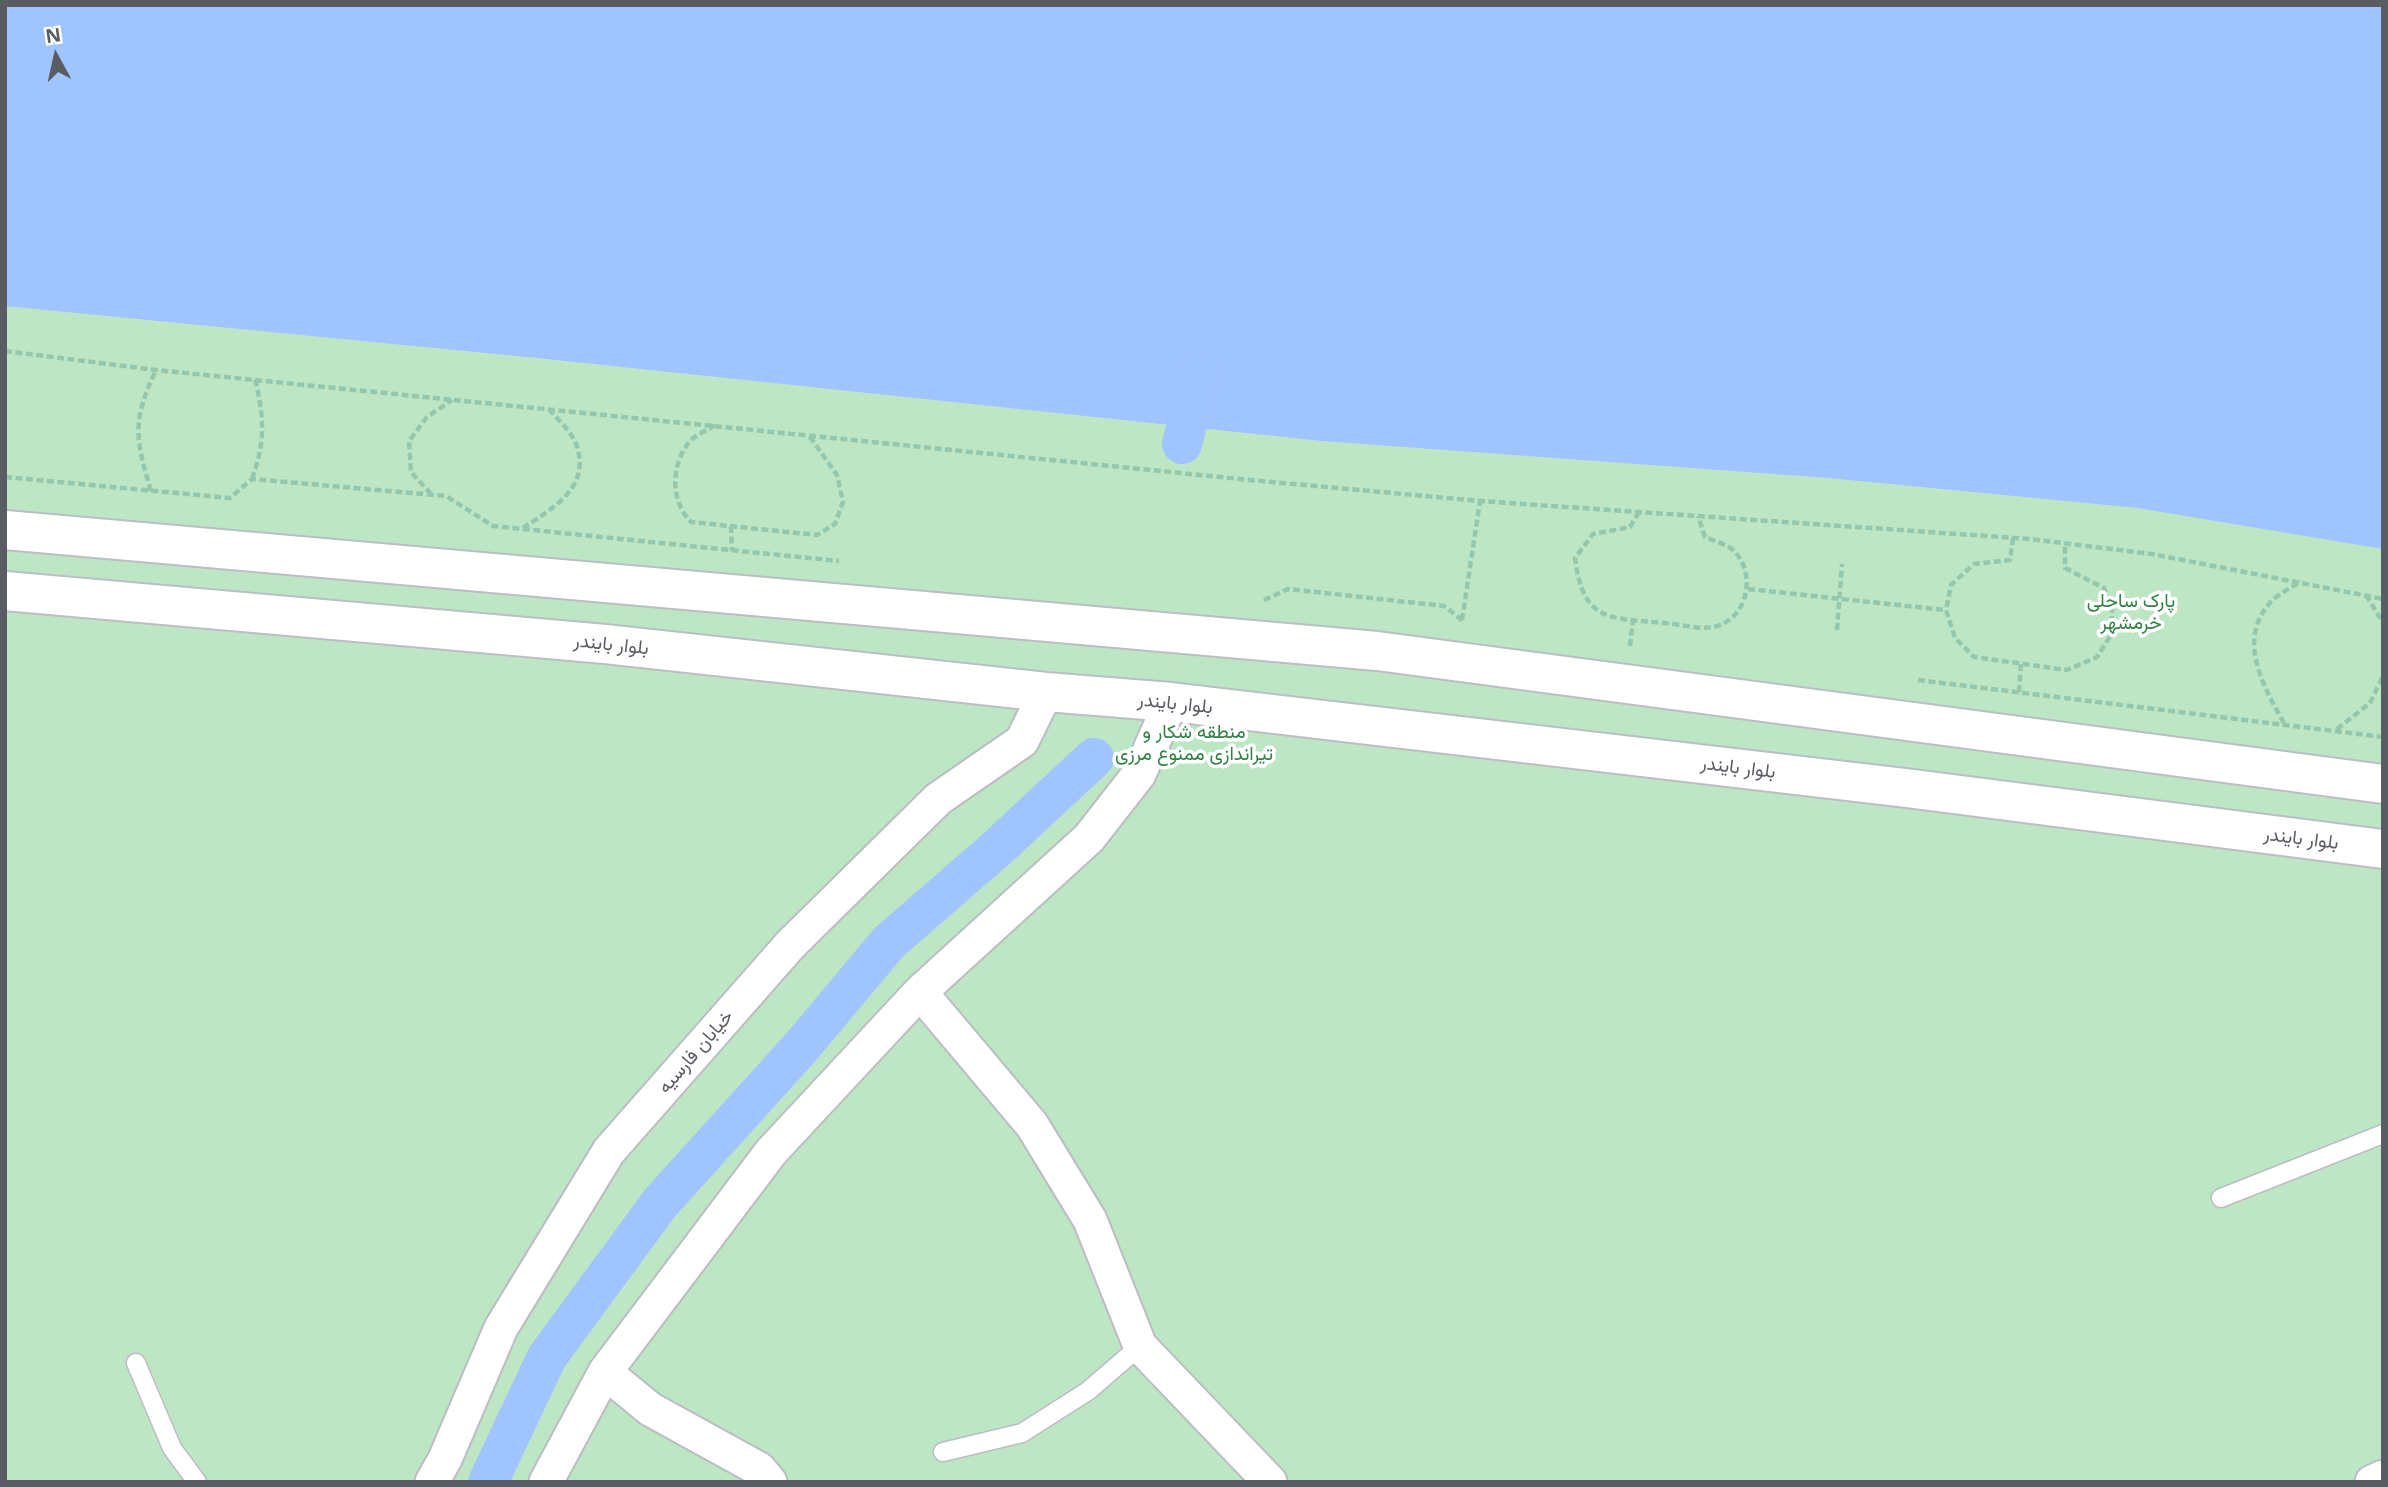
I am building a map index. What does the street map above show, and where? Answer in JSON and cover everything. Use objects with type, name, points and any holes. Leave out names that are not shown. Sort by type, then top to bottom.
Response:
[{"type":"street","points":[[5,530],[1377,651],[2383,784]]},
{"type":"street","name":"بلوار بایندر","points":[[5,591],[605,644],[1046,692],[1171,702],[1906,788],[2383,849]]},
{"type":"street","name":"خیابان فارسیه","points":[[432,1482],[445,1459],[501,1328],[609,1151],[790,945],[938,799],[1022,741],[1046,692]]},
{"type":"street","points":[[546,1482],[605,1372],[771,1152],[920,992],[1089,838],[1139,774],[1171,702]]},
{"type":"street","points":[[920,992],[1032,1125],[1090,1220],[1140,1346],[1270,1482]]},
{"type":"street","points":[[605,1372],[650,1409],[759,1469],[770,1482]]},
{"type":"street","points":[[2372,1482],[2383,1477]]},
{"type":"lane","points":[[2221,1198],[2383,1134]]},
{"type":"lane","points":[[943,1452],[1022,1433],[1088,1391],[1140,1346]]},
{"type":"lane","points":[[136,1363],[172,1448],[197,1482]]},
{"type":"path","points":[[5,351],[156,370],[1250,480],[1480,501],[2065,543],[2152,554],[2383,598]]},
{"type":"path","points":[[151,491],[137,433],[141,403],[156,370]]},
{"type":"path","points":[[251,479],[263,448],[263,416],[255,378]]},
{"type":"path","points":[[432,495],[411,472],[410,441],[427,417],[453,399]]},
{"type":"path","points":[[522,529],[566,499],[579,474],[576,443],[548,408]]},
{"type":"path","points":[[716,425],[691,440],[677,466],[675,494],[680,510],[691,522],[817,536],[835,524],[843,502],[837,475],[808,434]]},
{"type":"path","points":[[1462,620],[1480,501]]},
{"type":"path","points":[[1639,512],[1630,527],[1593,534],[1575,558],[1579,586],[1592,607],[1612,618],[1714,627],[1740,612],[1748,589],[1744,563],[1732,548],[1705,537],[1698,516]]},
{"type":"path","points":[[731,526],[732,551]]},
{"type":"path","points":[[2013,538],[2010,560],[1974,564],[1951,585],[1946,610],[1955,638],[1974,657],[2067,670],[2097,657],[2111,635],[2112,609],[2104,588],[2065,568],[2065,543]]},
{"type":"path","points":[[1837,630],[1842,564]]},
{"type":"path","points":[[2284,723],[2256,666],[2256,631],[2269,604],[2301,581]]},
{"type":"path","points":[[1748,589],[1946,610]]},
{"type":"path","points":[[2366,595],[2383,623]]},
{"type":"path","points":[[1630,646],[1633,620]]},
{"type":"path","points":[[2019,692],[2021,663]]},
{"type":"path","points":[[2336,730],[2370,703],[2383,676]]},
{"type":"green space","name":"منطقه شکار و تیراندازی ممنوع مرزی","points":[[5,5],[2383,5],[2383,1482],[5,1482]]},
{"type":"water","points":[[5,5],[2383,5],[2383,549],[2138,508],[1829,478],[1322,441],[537,358],[5,306]]},
{"type":"waterway","points":[[1182,444],[1200,372]]},
{"type":"waterway","points":[[488,1482],[547,1357],[660,1203],[802,1046],[889,942],[994,851],[1094,758]]},
{"type":"park label","name":"پارک ساحلی خرمشهر","points":[[2131,613]]}]
